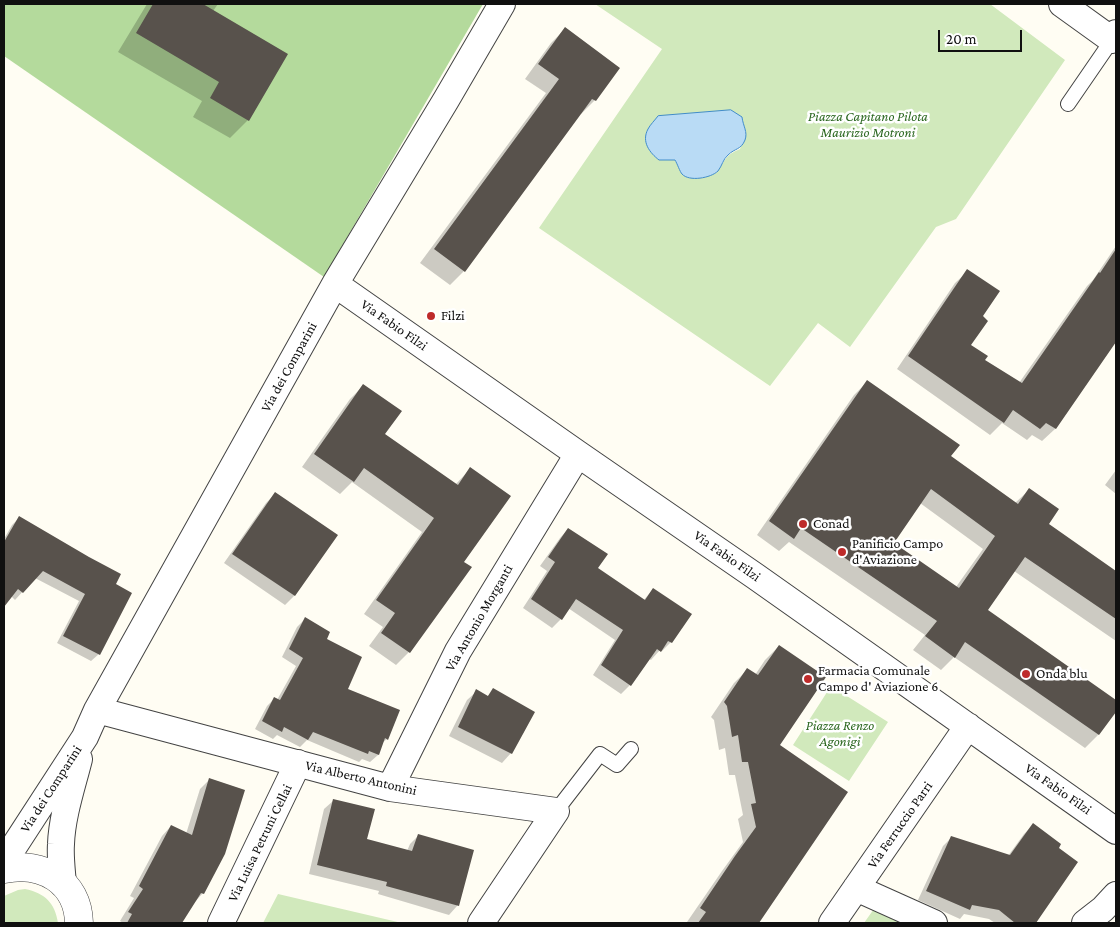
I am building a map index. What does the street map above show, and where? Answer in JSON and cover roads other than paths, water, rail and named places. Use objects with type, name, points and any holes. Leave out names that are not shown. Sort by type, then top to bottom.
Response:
[{"type":"street","name":"Via dei Comparini","points":[[4,869],[11,851],[85,737],[97,710],[335,284],[502,4]]},
{"type":"street","points":[[1062,4],[1114,37]]},
{"type":"street","name":"Via Fabio Filzi","points":[[335,284],[755,576],[1116,831]]},
{"type":"street","name":"Via Antonio Morganti","points":[[390,788],[458,651],[578,454]]},
{"type":"street","name":"Via Alberto Antonini","points":[[97,710],[390,788],[556,811]]},
{"type":"street","name":"Via Ferruccio Parri","points":[[832,923],[968,726]]},
{"type":"street","name":"Via dei Comparini","points":[[63,884],[62,831],[85,737]]},
{"type":"street","name":"Via Luisa Petruni Cellai","points":[[221,923],[298,763]]},
{"type":"street","points":[[481,923],[556,811]]},
{"type":"street","points":[[4,869],[22,867],[40,869],[48,873],[63,884],[74,900],[79,923]]},
{"type":"street","points":[[856,888],[934,923]]},
{"type":"street","points":[[1085,923],[1103,909],[1116,894]]},
{"type":"lane","points":[[1068,104],[1114,37]]},
{"type":"lane","points":[[556,811],[600,754],[617,765],[631,749]]},
{"type":"water","points":[[731,110],[742,117],[746,137],[742,146],[726,157],[718,171],[710,176],[690,178],[685,176],[681,173],[675,160],[659,160],[647,147],[646,134],[658,116]]},
{"type":"place","name":"Filzi","points":[[431,316]]},
{"type":"place","name":"Conad","points":[[803,524]]},
{"type":"place","name":"Panificio Campo d'Aviazione","points":[[842,552]]},
{"type":"place","name":"Onda blu","points":[[1026,674]]},
{"type":"place","name":"Farmacia Comunale Campo d' Aviazione 6","points":[[808,679]]},
{"type":"park label","name":"Piazza Capitano Pilota Maurizio Motroni","points":[[868,126]]},
{"type":"park label","name":"Piazza Renzo Agonigi","points":[[840,734]]}]
